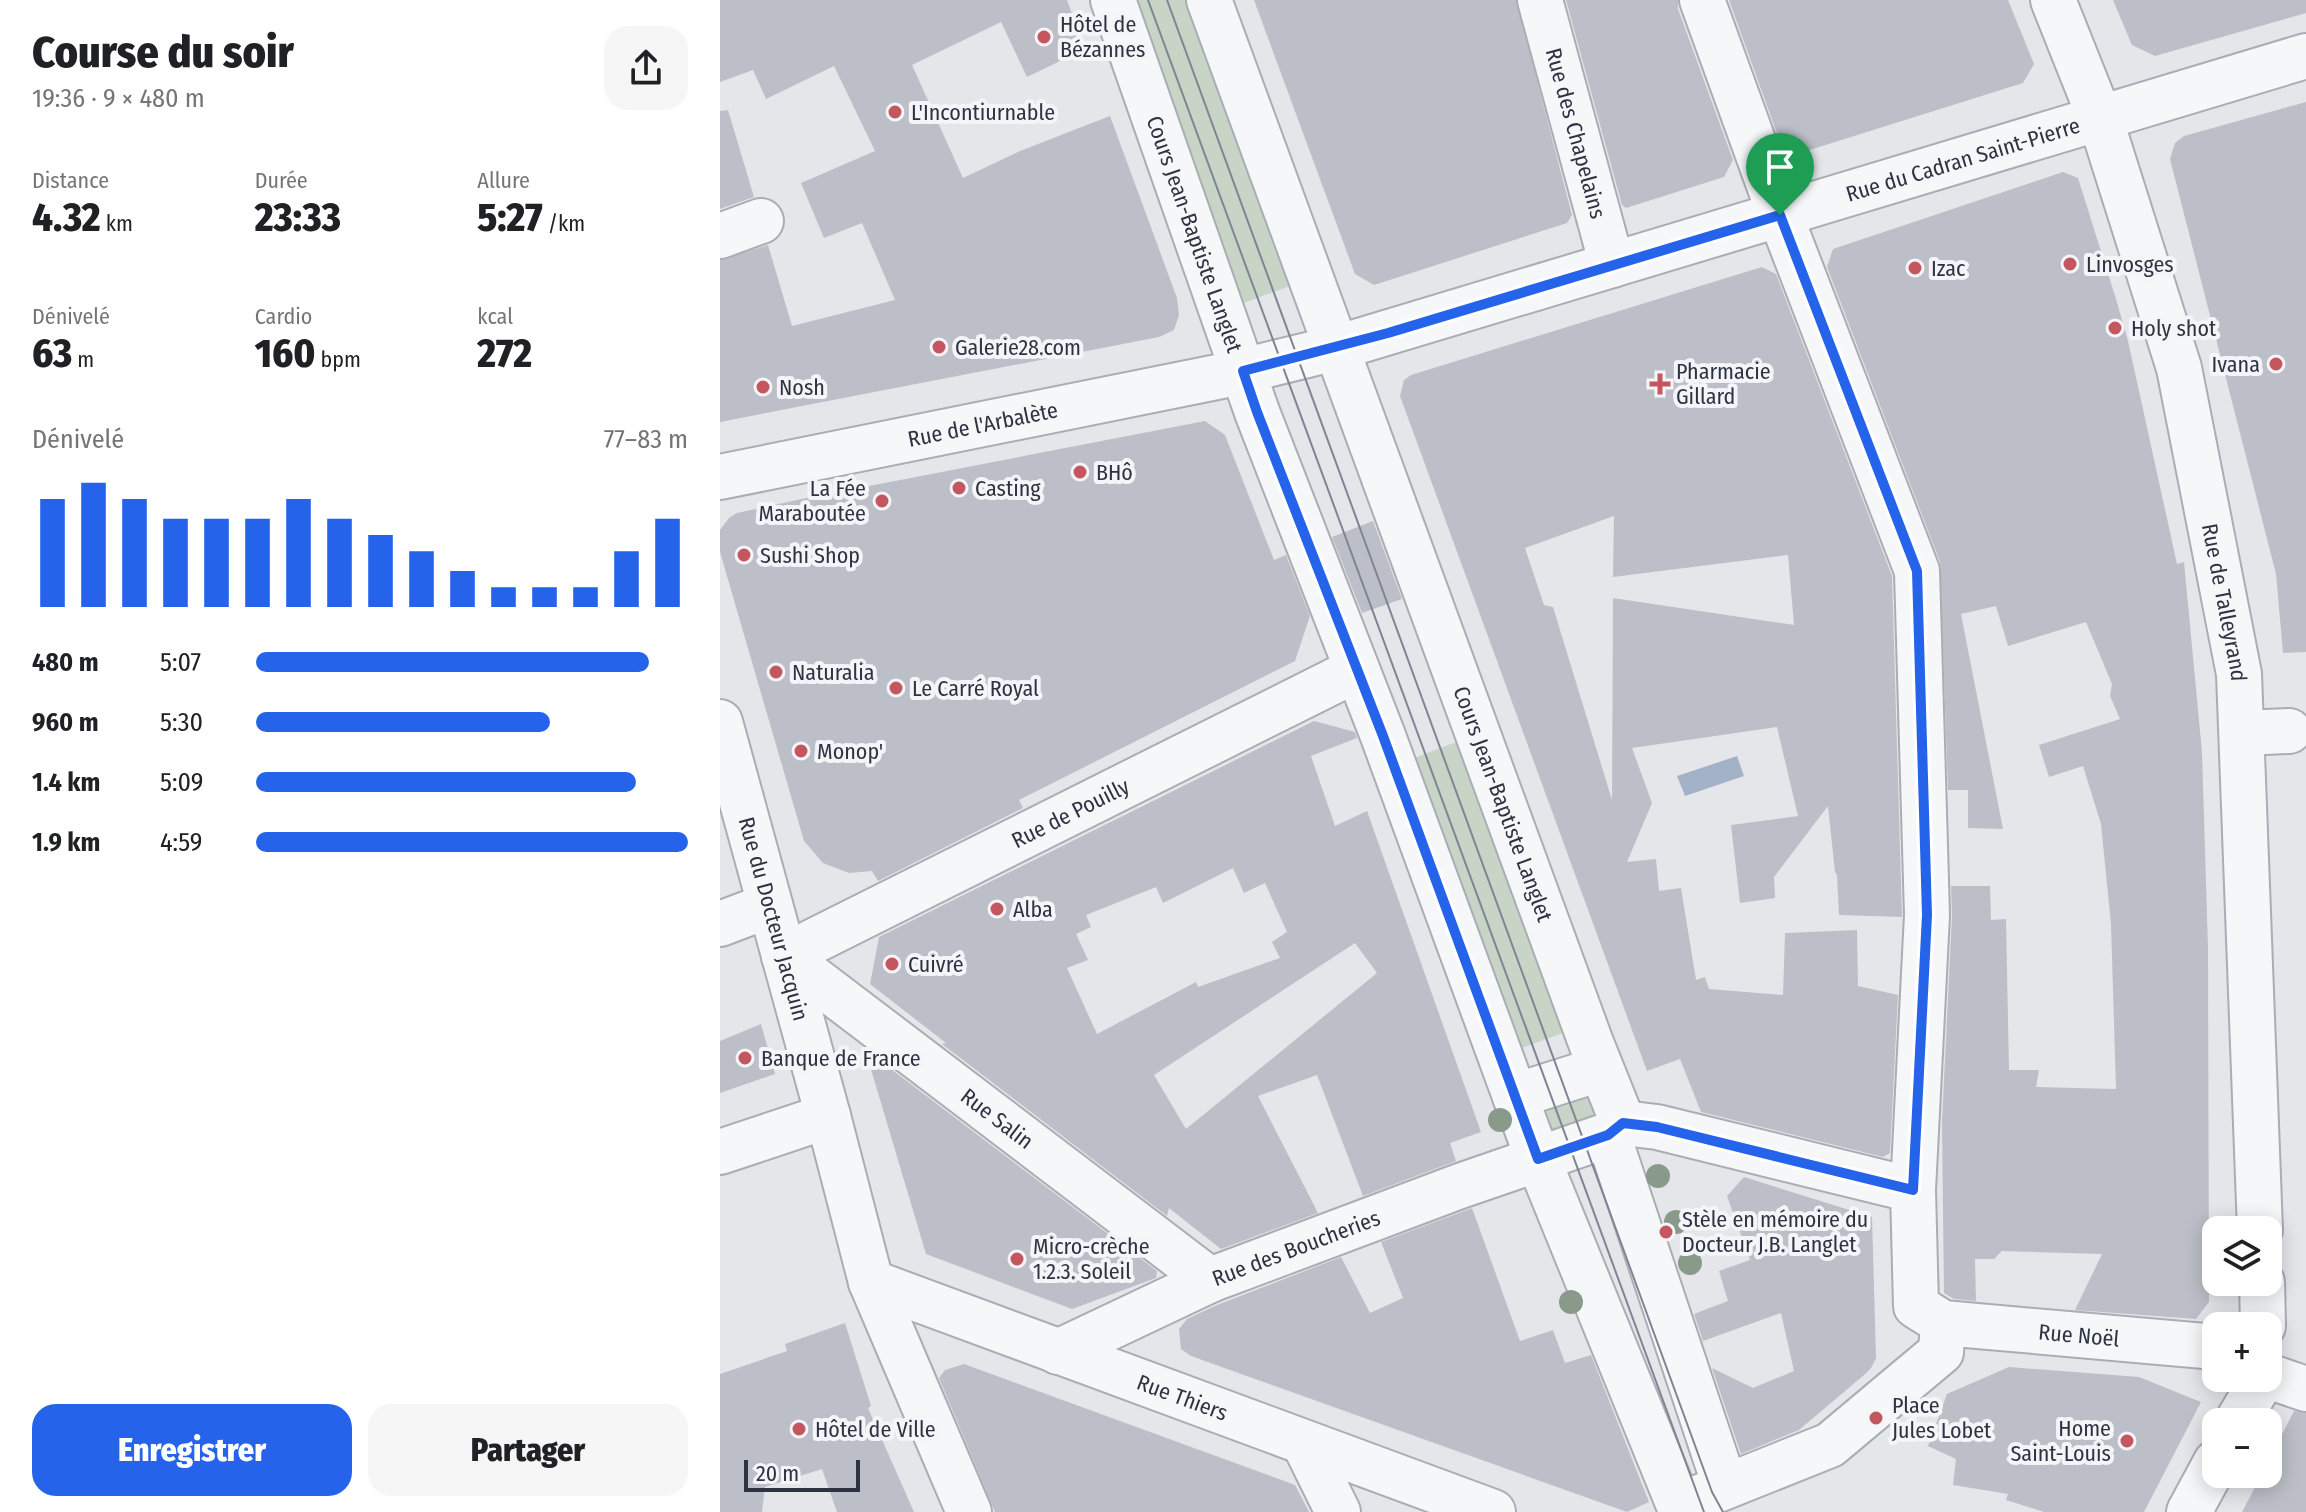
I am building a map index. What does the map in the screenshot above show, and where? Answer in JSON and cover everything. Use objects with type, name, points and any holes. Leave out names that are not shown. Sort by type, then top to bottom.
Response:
[{"type":"street","name":"Cours Jean-Baptiste Langlet","points":[[1113,0],[1257,412],[1538,1159],[1676,1510]]},
{"type":"street","name":"Cours Jean-Baptiste Langlet","points":[[1209,0],[1350,344],[1600,1069],[1615,1129],[1725,1486]]},
{"type":"street","name":"Rue des Chapelains","points":[[1540,0],[1612,265]]},
{"type":"street","points":[[1676,1510],[1725,1486],[1830,1445],[1941,1352],[1943,1323],[1916,1306],[1913,1190],[1927,915],[1917,571],[1780,215],[1702,0]]},
{"type":"street","name":"Rue de Talleyrand","points":[[2053,0],[2100,118],[2179,368],[2239,674],[2259,1216]]},
{"type":"street","name":"Rue du Cadran Saint-Pierre","points":[[1350,344],[2306,56]]},
{"type":"street","points":[[720,236],[761,221]]},
{"type":"street","name":"Rue de l'Arbalète","points":[[720,477],[1243,371],[1350,344]]},
{"type":"street","name":"Rue de Pouilly","points":[[784,956],[1356,670]]},
{"type":"street","name":"Rue du Docteur Jacquin","points":[[720,722],[871,1282],[969,1512]]},
{"type":"street","points":[[2242,733],[2289,731]]},
{"type":"street","points":[[720,924],[770,905]]},
{"type":"street","name":"Rue Salin","points":[[784,956],[1210,1280]]},
{"type":"street","points":[[1515,1096],[1600,1069]]},
{"type":"street","points":[[720,1152],[828,1116]]},
{"type":"street","points":[[1538,1159],[1615,1129],[1657,1127],[1913,1190]]},
{"type":"street","name":"Rue des Boucheries","points":[[1058,1352],[1210,1280],[1538,1159]]},
{"type":"street","name":"Rue Thiers","points":[[871,1282],[1493,1512]]},
{"type":"street","name":"Rue Noël","points":[[1943,1323],[2202,1346]]},
{"type":"street","points":[[2282,1382],[2306,1389]]},
{"type":"street","points":[[1304,1443],[1338,1512]]},
{"type":"street","points":[[2189,1512],[2202,1488]]},
{"type":"green space","points":[[1122,0],[1193,0],[1298,283],[1235,306]]},
{"type":"green space","points":[[1464,739],[1571,1030],[1508,1053],[1401,763]]},
{"type":"green space","points":[[1591,1088],[1605,1122],[1542,1146],[1530,1111]]},
{"type":"water","points":[[1737,756],[1744,776],[1685,796],[1677,776]]},
{"type":"building","points":[[720,0],[1067,0],[1085,49],[1027,77],[1001,22],[912,65],[963,178],[1020,151],[1110,116],[1177,298],[1179,315],[1174,330],[1159,337],[720,422],[720,260],[768,245],[792,326],[895,300],[862,223],[824,238],[801,183],[875,151],[834,66],[766,99],[753,70],[720,82]]},
{"type":"building","points":[[1254,0],[1516,0],[1572,215],[1567,223],[1374,285],[1355,274]]},
{"type":"building","points":[[1566,0],[1678,0],[1678,9],[1733,160],[1724,177],[1626,208],[1622,205]]},
{"type":"building","points":[[1729,0],[2008,0],[2034,64],[2023,83],[1800,153],[1780,142]]},
{"type":"building","points":[[2113,0],[2306,0],[2306,13],[2155,56],[2132,45]]},
{"type":"building","points":[[2306,102],[2306,652],[2283,653],[2276,574],[2170,159],[2175,143],[2184,136]]},
{"type":"building","points":[[728,110],[754,197],[720,209],[720,111]]},
{"type":"building","points":[[2063,172],[2078,178],[2128,341],[2177,564],[2184,562],[2202,752],[2208,948],[2209,1216],[2202,1216],[2202,1296],[2209,1296],[2209,1302],[2196,1319],[2075,1310],[2102,1254],[2002,1251],[1994,1259],[1975,1259],[1976,1301],[1954,1299],[1944,1293],[1942,1121],[1951,886],[1990,886],[1991,920],[2006,919],[2009,1070],[2039,1070],[2036,1087],[2116,1089],[2111,924],[2101,824],[2083,766],[2049,777],[2039,745],[2120,719],[2110,696],[2112,684],[2086,622],[2008,646],[1996,606],[1961,614],[2003,829],[1968,828],[1968,790],[1948,790],[1940,562],[1827,267],[1833,249]]},
{"type":"building","points":[[1762,267],[1776,274],[1892,576],[1902,917],[1839,915],[1828,806],[1774,877],[1775,898],[1740,903],[1731,825],[1798,816],[1777,727],[1632,748],[1652,803],[1627,862],[1656,859],[1659,891],[1681,888],[1696,980],[1705,977],[1709,989],[1783,995],[1785,933],[1857,930],[1858,986],[1898,995],[1890,1153],[1883,1157],[1701,1112],[1680,1059],[1647,1071],[1400,396],[1404,380],[1411,375]],"holes":[[[1614,516],[1613,577],[1788,555],[1794,625],[1613,598],[1612,800],[1553,607],[1544,605],[1525,548]]]},
{"type":"building","points":[[1205,421],[1225,435],[1274,560],[1286,555],[1310,616],[1295,661],[1019,800],[1023,808],[878,881],[872,871],[849,873],[823,863],[804,841],[720,552],[720,530],[729,518],[737,513],[802,499]]},
{"type":"building","points":[[1373,521],[1402,599],[1362,613],[1332,537]]},
{"type":"building","points":[[1314,721],[1355,732],[1357,738],[1311,756],[1335,826],[1367,811],[1481,1132],[1450,1143],[1456,1161],[1363,1196],[1317,1075],[1258,1096],[1318,1213],[1221,1249],[1169,1208],[1167,1216],[942,1044],[946,1043],[870,984],[879,937]],"holes":[[[1233,868],[1244,893],[1265,883],[1287,932],[1272,942],[1280,958],[1198,987],[1196,982],[1097,1034],[1067,968],[1088,960],[1076,934],[1091,927],[1086,915],[1156,887],[1163,903]],[[1355,943],[1377,973],[1186,1129],[1154,1075]]]},
{"type":"building","name":"Banque de France","points":[[761,1024],[775,1074],[720,1093],[720,1041]]},
{"type":"building","points":[[883,1063],[1157,1271],[1156,1278],[1072,1309],[926,1254],[870,1066]]},
{"type":"building","points":[[1744,1177],[1872,1217],[1876,1358],[1864,1375],[1799,1430],[1741,1454],[1712,1368],[1753,1388],[1794,1371],[1781,1313],[1703,1341],[1694,1314],[1728,1301],[1719,1271],[1750,1260],[1727,1196]]},
{"type":"building","points":[[1472,1208],[1520,1341],[1553,1330],[1565,1363],[1591,1355],[1649,1502],[1627,1512],[1191,1356],[1181,1349],[1179,1329],[1187,1319],[1341,1257],[1370,1313],[1403,1298],[1381,1242]]},
{"type":"building","name":"Hôtel de Ville","points":[[845,1323],[871,1406],[868,1408],[914,1512],[837,1512],[822,1469],[765,1487],[762,1512],[720,1512],[720,1374],[787,1351],[785,1344]]},
{"type":"building","points":[[964,1364],[1295,1485],[1309,1512],[995,1512],[939,1378],[945,1370]]},
{"type":"building","name":"Home Saint-Louis","points":[[2009,1367],[2139,1377],[2201,1402],[2144,1512],[2044,1512],[2006,1500],[2008,1494],[1953,1485],[1956,1459],[1928,1446],[1947,1394]]},
{"type":"building","points":[[2294,1411],[2306,1413],[2306,1512],[2242,1512],[2255,1488],[2282,1488],[2282,1435]]},
{"type":"tram line","points":[[1148,0],[1704,1512]]},
{"type":"tram line","points":[[1167,0],[1712,1492],[1723,1512]]},
{"type":"place","name":"Hôtel de Bézannes","points":[[1044,37]]},
{"type":"place","name":"L'Incontiurnable","points":[[895,112]]},
{"type":"place","name":"Linvosges","points":[[2070,264]]},
{"type":"place","name":"Izac","points":[[1915,268]]},
{"type":"place","name":"Holy shot","points":[[2115,328]]},
{"type":"place","name":"Galerie28.com","points":[[939,347]]},
{"type":"place","name":"Ivana","points":[[2276,364]]},
{"type":"place","name":"Pharmacie Gillard","points":[[1660,384]]},
{"type":"place","name":"Nosh","points":[[763,387]]},
{"type":"place","name":"BHô","points":[[1080,472]]},
{"type":"place","name":"Casting","points":[[959,488]]},
{"type":"place","name":"La Fée Maraboutée","points":[[882,501]]},
{"type":"place","name":"Sushi Shop","points":[[744,555]]},
{"type":"place","name":"Naturalia","points":[[776,672]]},
{"type":"place","name":"Le Carré Royal","points":[[896,688]]},
{"type":"place","name":"Monop'","points":[[801,751]]},
{"type":"place","name":"Alba","points":[[997,909]]},
{"type":"place","name":"Cuivré","points":[[892,964]]},
{"type":"place","name":"Banque de France","points":[[745,1058]]},
{"type":"place","name":"Stèle en mémoire du Docteur J.B. Langlet","points":[[1666,1232]]},
{"type":"place","name":"Micro-crèche 1.2.3. Soleil","points":[[1017,1259]]},
{"type":"place","name":"Place Jules Lobet","points":[[1876,1418]]},
{"type":"place","name":"Hôtel de Ville","points":[[799,1429]]},
{"type":"place","name":"Home Saint-Louis","points":[[2127,1441]]},
{"type":"route","points":[[1780,215],[1917,571],[1927,915],[1913,1190],[1657,1127],[1623,1123],[1608,1135],[1538,1159],[1383,736],[1243,371],[1388,333],[1780,215]]}]
